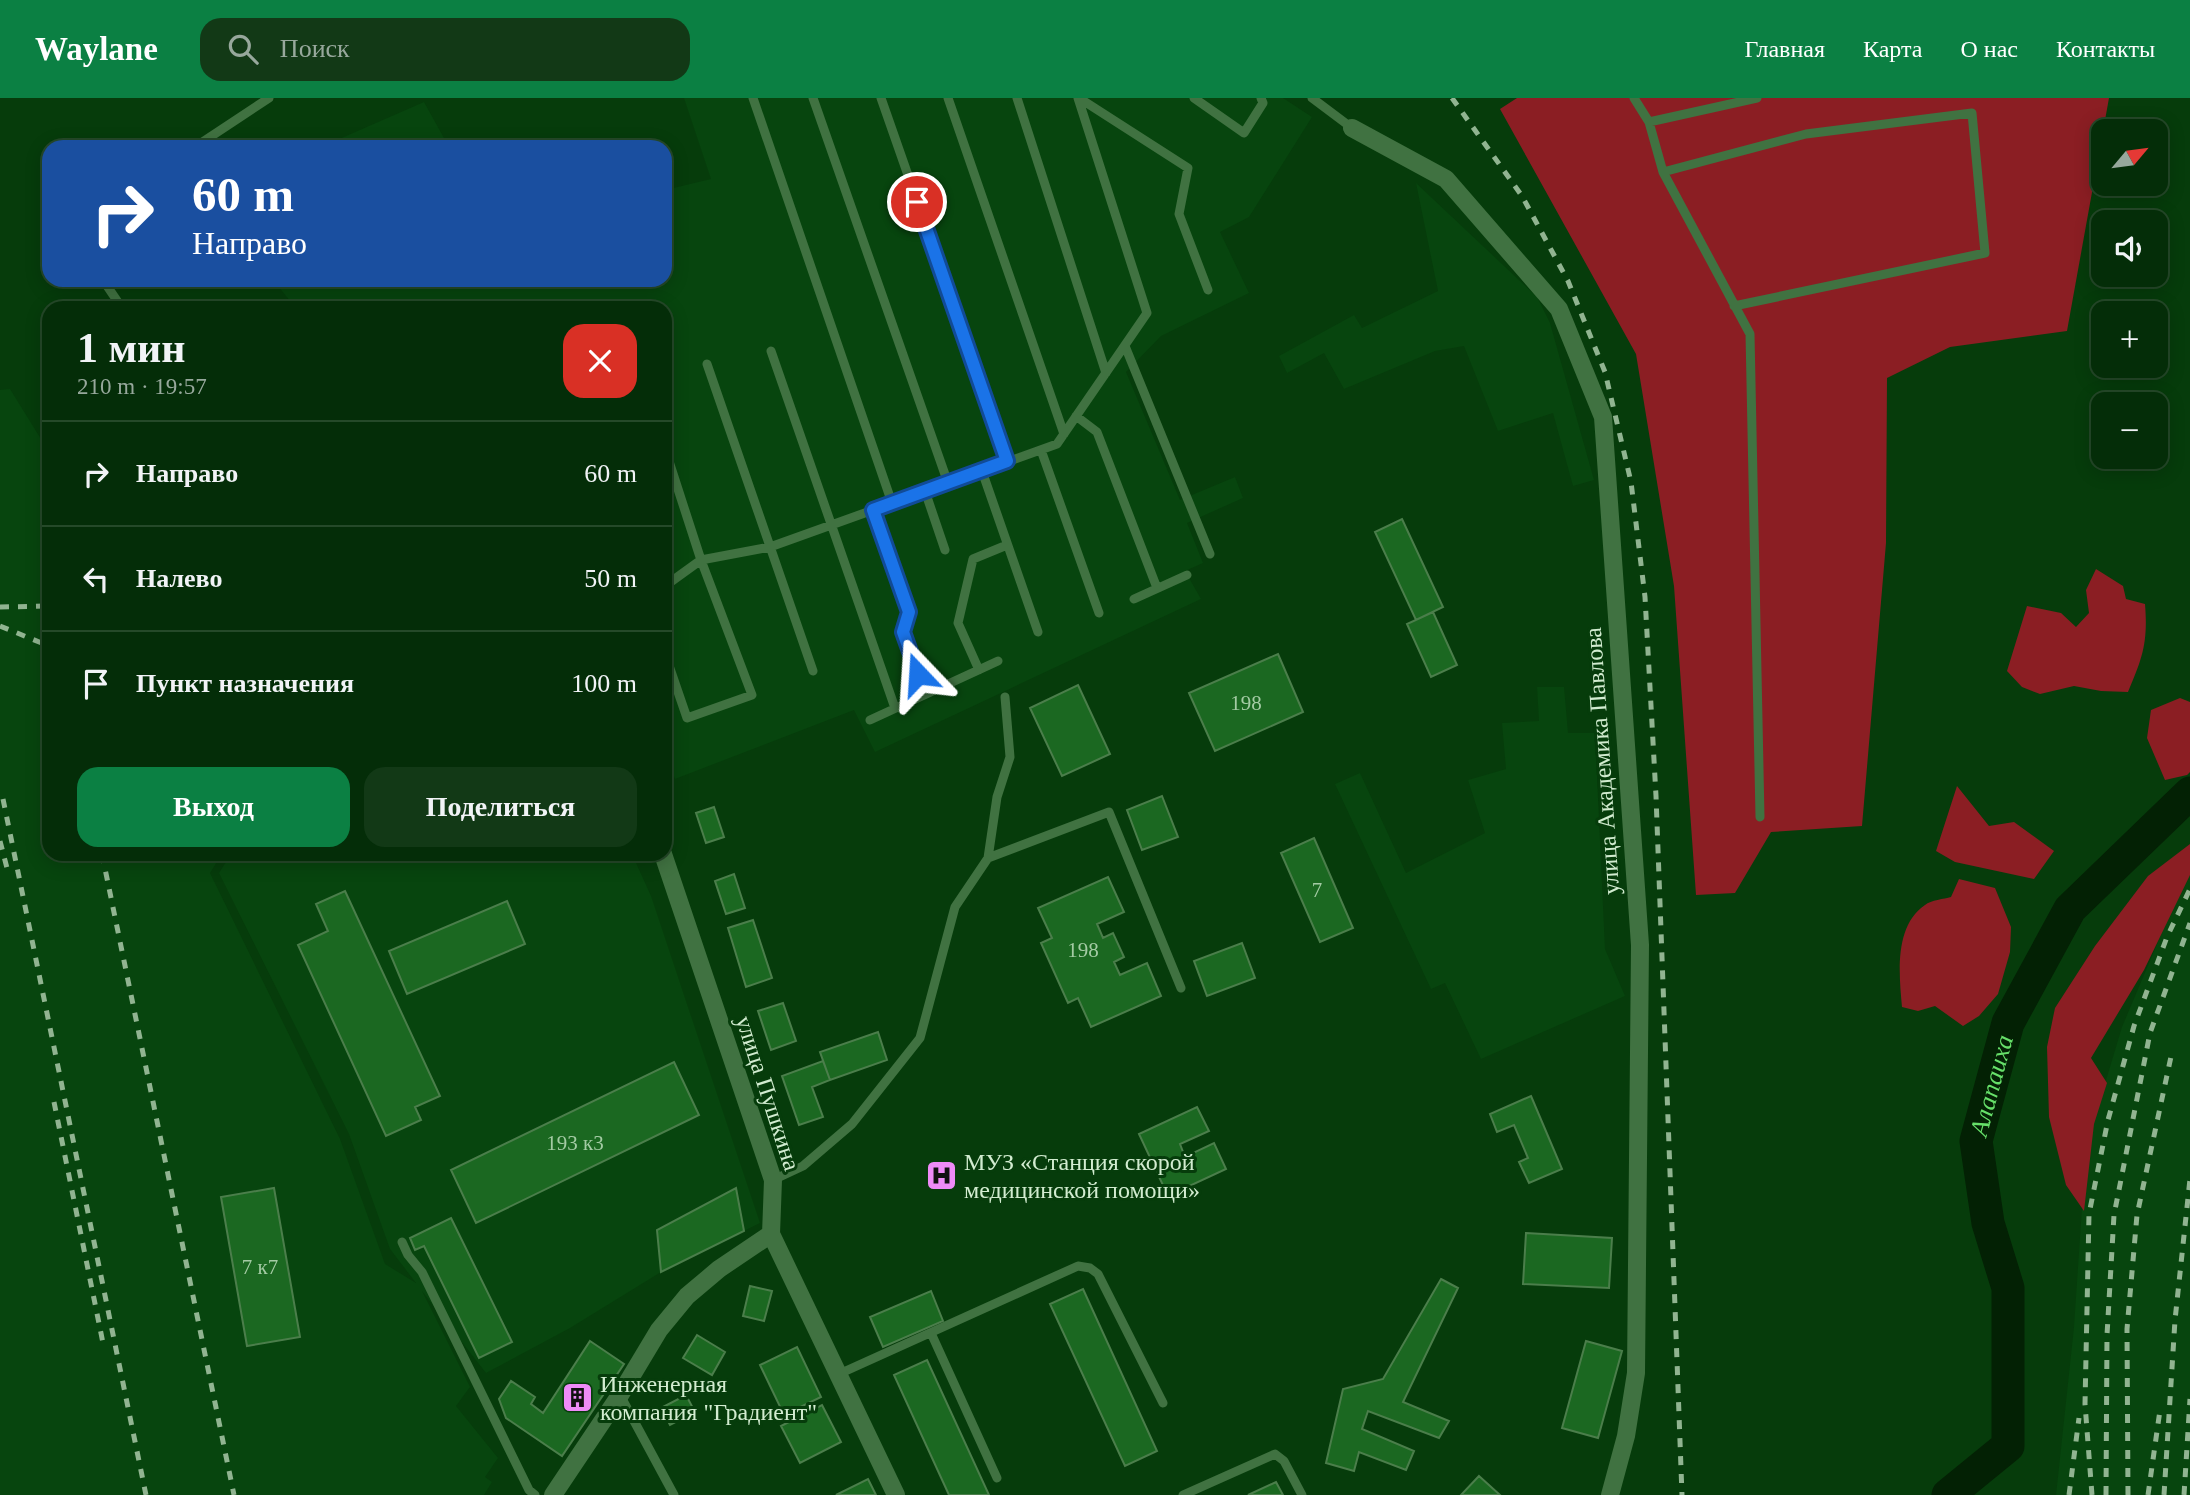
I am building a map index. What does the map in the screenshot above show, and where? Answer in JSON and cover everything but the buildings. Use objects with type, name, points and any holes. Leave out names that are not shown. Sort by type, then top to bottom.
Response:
[{"type":"street","name":"улица Академика Павлова","points":[[1352,128],[1446,179],[1559,309],[1603,417],[1640,945],[1636,1373],[1626,1436],[1610,1495]]},
{"type":"street","name":"улица Пушкина","points":[[665,861],[773,1180],[771,1234],[895,1495]]},
{"type":"street","points":[[553,1495],[620,1395],[659,1330],[688,1296],[719,1269],[771,1234]]},
{"type":"lane","points":[[206,140],[269,98]]},
{"type":"lane","points":[[752,98],[892,503]]},
{"type":"lane","points":[[813,98],[948,483]]},
{"type":"lane","points":[[881,98],[1007,461]]},
{"type":"lane","points":[[948,98],[1064,434]]},
{"type":"lane","points":[[1017,98],[1106,373]]},
{"type":"lane","points":[[1078,98],[1188,168],[1179,214],[1208,290]]},
{"type":"lane","points":[[672,581],[701,560],[770,547],[1057,444],[1147,313],[1078,98]]},
{"type":"lane","points":[[1194,98],[1244,133],[1263,103],[1261,98]]},
{"type":"lane","points":[[1312,98],[1352,128]]},
{"type":"lane","points":[[1634,98],[1649,122],[1663,172],[1749,334],[1760,817]]},
{"type":"lane","points":[[1649,122],[1757,98]]},
{"type":"lane","points":[[1663,172],[1806,134],[1972,113],[1985,253],[1734,306]]},
{"type":"lane","points":[[1125,346],[1210,554]]},
{"type":"lane","points":[[771,351],[895,708]]},
{"type":"lane","points":[[707,364],[813,671]]},
{"type":"lane","points":[[1076,416],[1097,432],[1157,588]]},
{"type":"lane","points":[[1041,450],[1098,612]]},
{"type":"lane","points":[[672,471],[701,560],[752,695],[687,718],[672,674]]},
{"type":"lane","points":[[982,471],[1038,632]]},
{"type":"lane","points":[[925,491],[945,550]]},
{"type":"lane","points":[[873,510],[909,612],[903,632],[925,694]]},
{"type":"lane","points":[[979,670],[958,623],[973,559],[1007,545]]},
{"type":"lane","points":[[1134,598],[1187,575]]},
{"type":"lane","points":[[870,720],[998,661]]},
{"type":"lane","points":[[773,1180],[803,1166],[852,1124],[920,1038],[955,907],[988,858],[997,797],[1010,757],[1005,697]]},
{"type":"lane","points":[[988,858],[1109,812],[1181,988]]},
{"type":"lane","points":[[402,1242],[408,1255],[422,1272],[529,1490],[535,1495]]},
{"type":"lane","points":[[839,1374],[1078,1266],[1090,1268],[1098,1274],[1163,1403]]},
{"type":"lane","points":[[931,1334],[997,1478]]},
{"type":"lane","points":[[620,1395],[674,1495]]},
{"type":"lane","points":[[1183,1495],[1275,1454],[1284,1461],[1302,1495]]},
{"type":"shaded area","points":[[684,98],[1283,98],[1312,117],[1249,217],[1220,232],[1249,293],[1161,336],[1126,372],[1180,500],[1235,477],[1243,498],[1187,523],[1203,563],[1185,571],[1201,599],[875,752],[854,710],[675,779],[672,771],[672,301],[290,301],[279,287],[672,287],[672,188],[711,179]]},
{"type":"shaded area","points":[[1517,98],[2109,98],[2105,119],[2091,119],[2091,196],[2067,331],[1950,347],[1887,378],[1886,543],[1862,826],[1771,832],[1735,893],[1696,895],[1674,586],[1636,354],[1500,109]]},
{"type":"shaded area","points":[[424,102],[445,140],[337,140]]},
{"type":"shaded area","points":[[1416,183],[1537,297],[1550,323],[1594,480],[1573,486],[1553,413],[1498,431],[1464,346],[1435,351],[1344,389],[1324,353],[1287,373],[1279,356],[1354,315],[1362,328],[1438,291]]},
{"type":"shaded area","points":[[10,389],[42,441],[42,861],[218,861],[210,873],[340,1139],[385,1264],[416,1283],[390,1249],[349,1134],[219,873],[227,861],[635,861],[651,896],[760,1223],[661,1272],[570,1328],[486,1373],[422,1291],[470,1387],[456,1406],[498,1458],[485,1477],[492,1482],[484,1495],[0,1495],[0,390]]},
{"type":"shaded area","points":[[2096,569],[2123,586],[2126,599],[2145,604],[2146,629],[2143,649],[2128,692],[2074,686],[2040,694],[2022,687],[2007,671],[2027,606],[2061,613],[2076,627],[2089,613],[2086,590]]},
{"type":"shaded area","points":[[1537,687],[1564,687],[1568,733],[1595,733],[1605,949],[1625,996],[1481,1059],[1445,983],[1431,989],[1335,784],[1360,773],[1406,873],[1485,833],[1468,780],[1506,769],[1502,723],[1539,721]]},
{"type":"shaded area","points":[[2180,698],[2190,702],[2190,772],[2165,780],[2147,738],[2151,710]]},
{"type":"shaded area","points":[[1957,786],[1989,826],[2014,822],[2054,851],[2034,879],[1955,862],[1936,851]]},
{"type":"shaded area","points":[[2190,844],[2190,875],[2144,970],[2091,1058],[2107,1083],[2094,1124],[2084,1211],[2066,1185],[2049,1117],[2047,1047],[2055,1008],[2095,946],[2148,876]]},
{"type":"shaded area","points":[[2190,866],[2190,1495],[2056,1495],[2074,1327],[2086,1147],[2122,1027]]},
{"type":"shaded area","points":[[1959,879],[1995,888],[2011,927],[2010,952],[1998,994],[1979,1016],[1963,1026],[1935,1006],[1918,1011],[1902,1007],[1900,980],[1903,938],[1908,925],[1915,914],[1928,903],[1951,897]]},
{"type":"waterway","name":"Алапаиха","points":[[1948,1495],[2008,1446],[2008,1288],[1988,1223],[1976,1141],[2008,1023],[2070,909],[2190,793]]},
{"type":"railway","points":[[1452,98],[1522,196],[1568,281],[1605,372],[1631,482],[1645,597],[1656,796],[1682,1495]]},
{"type":"railway","points":[[0,607],[42,606]]},
{"type":"railway","points":[[0,626],[42,643]]},
{"type":"railway","points":[[3,799],[146,1495]]},
{"type":"railway","points":[[0,841],[8,872]]},
{"type":"railway","points":[[103,861],[234,1495]]},
{"type":"railway","points":[[2092,1495],[2085,1404],[2089,1214],[2108,1120],[2134,1026],[2167,937],[2190,889]]},
{"type":"railway","points":[[2106,1495],[2107,1335],[2114,1215],[2150,1033],[2190,923]]},
{"type":"railway","points":[[2128,1495],[2127,1329],[2137,1215],[2172,1052]]},
{"type":"railway","points":[[54,1102],[103,1343]]},
{"type":"railway","points":[[2164,1495],[2175,1320],[2190,1179]]},
{"type":"railway","points":[[2184,1495],[2190,1399]]},
{"type":"railway","points":[[2148,1495],[2160,1410]]},
{"type":"railway","points":[[2069,1495],[2079,1418]]},
{"type":"place","name":"МУЗ «Станция скорой медицинской помощи»","points":[[941,1176]]},
{"type":"place","name":"Инженерная компания \"Градиент\"","points":[[577,1398]]},
{"type":"route","points":[[917,202],[1007,461],[873,510],[909,612],[903,632],[918,674]]}]
